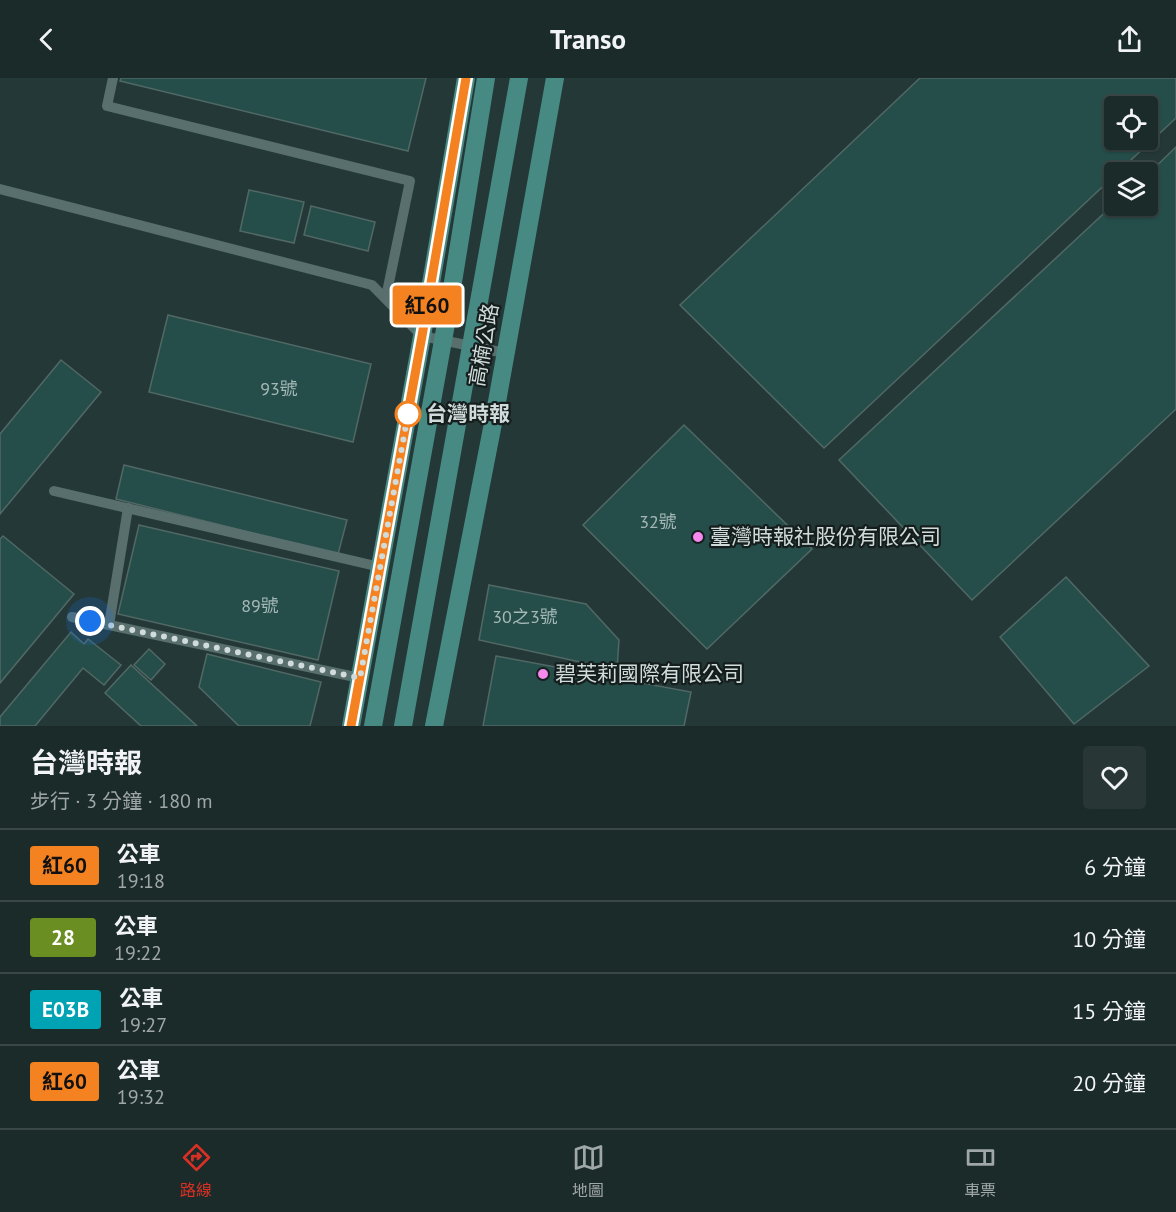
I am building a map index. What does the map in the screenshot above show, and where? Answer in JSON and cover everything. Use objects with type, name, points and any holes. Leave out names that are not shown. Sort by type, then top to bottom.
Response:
[{"type":"main road","points":[[351,726],[466,78]]},
{"type":"main road","name":"高楠公路","points":[[374,726],[443,340],[486,78]]},
{"type":"main road","name":"高楠公路","points":[[403,726],[519,78]]},
{"type":"main road","name":"高楠公路","points":[[434,726],[555,78]]},
{"type":"lane","points":[[113,78],[107,106],[410,181],[386,297]]},
{"type":"lane","points":[[0,189],[372,285],[422,336],[505,353]]},
{"type":"lane","points":[[54,491],[380,567]]},
{"type":"lane","points":[[109,625],[128,508]]},
{"type":"lane","points":[[72,617],[360,678]]},
{"type":"building","points":[[121,78],[426,78],[408,151],[120,81]]},
{"type":"building","points":[[920,78],[1176,78],[1176,118],[1158,135],[1158,96],[1104,96],[1104,150],[1142,150],[1129,162],[1104,162],[1104,185],[824,448],[680,305]]},
{"type":"building","points":[[1176,147],[1176,409],[972,600],[839,460],[1104,213],[1104,216],[1158,216],[1158,164]]},
{"type":"building","points":[[249,190],[304,202],[294,243],[240,231]]},
{"type":"building","points":[[311,206],[375,222],[368,251],[304,235]]},
{"type":"building","points":[[168,315],[371,364],[353,442],[149,392]]},
{"type":"building","points":[[61,360],[101,392],[0,514],[0,434]]},
{"type":"building","name":"臺灣時報社股份有限公司","points":[[684,425],[812,549],[707,649],[583,525]]},
{"type":"building","points":[[124,465],[347,520],[338,554],[116,499]]},
{"type":"building","points":[[139,525],[339,571],[318,660],[118,614]]},
{"type":"building","points":[[3,536],[74,594],[0,683],[0,539]]},
{"type":"building","points":[[1066,577],[1149,666],[1074,724],[1000,637]]},
{"type":"building","points":[[489,585],[586,604],[619,640],[617,670],[479,640]]},
{"type":"building","points":[[71,632],[84,644],[88,639],[121,665],[104,685],[83,668],[35,726],[0,726],[0,717]]},
{"type":"building","points":[[149,649],[165,664],[151,680],[134,665]]},
{"type":"building","points":[[207,654],[321,682],[310,726],[239,726],[199,687]]},
{"type":"building","name":"碧芙莉國際有限公司","points":[[496,656],[691,692],[684,726],[483,726]]},
{"type":"building","points":[[131,665],[197,726],[141,726],[105,693]]},
{"type":"bus line","name":"紅60","points":[[351,726],[466,78]]},
{"type":"place","name":"台灣時報","points":[[408,414]]},
{"type":"place","name":"臺灣時報社股份有限公司","points":[[698,537]]},
{"type":"place","name":"碧芙莉國際有限公司","points":[[543,674]]},
{"type":"route","points":[[90,621],[360,678],[408,414]]}]
